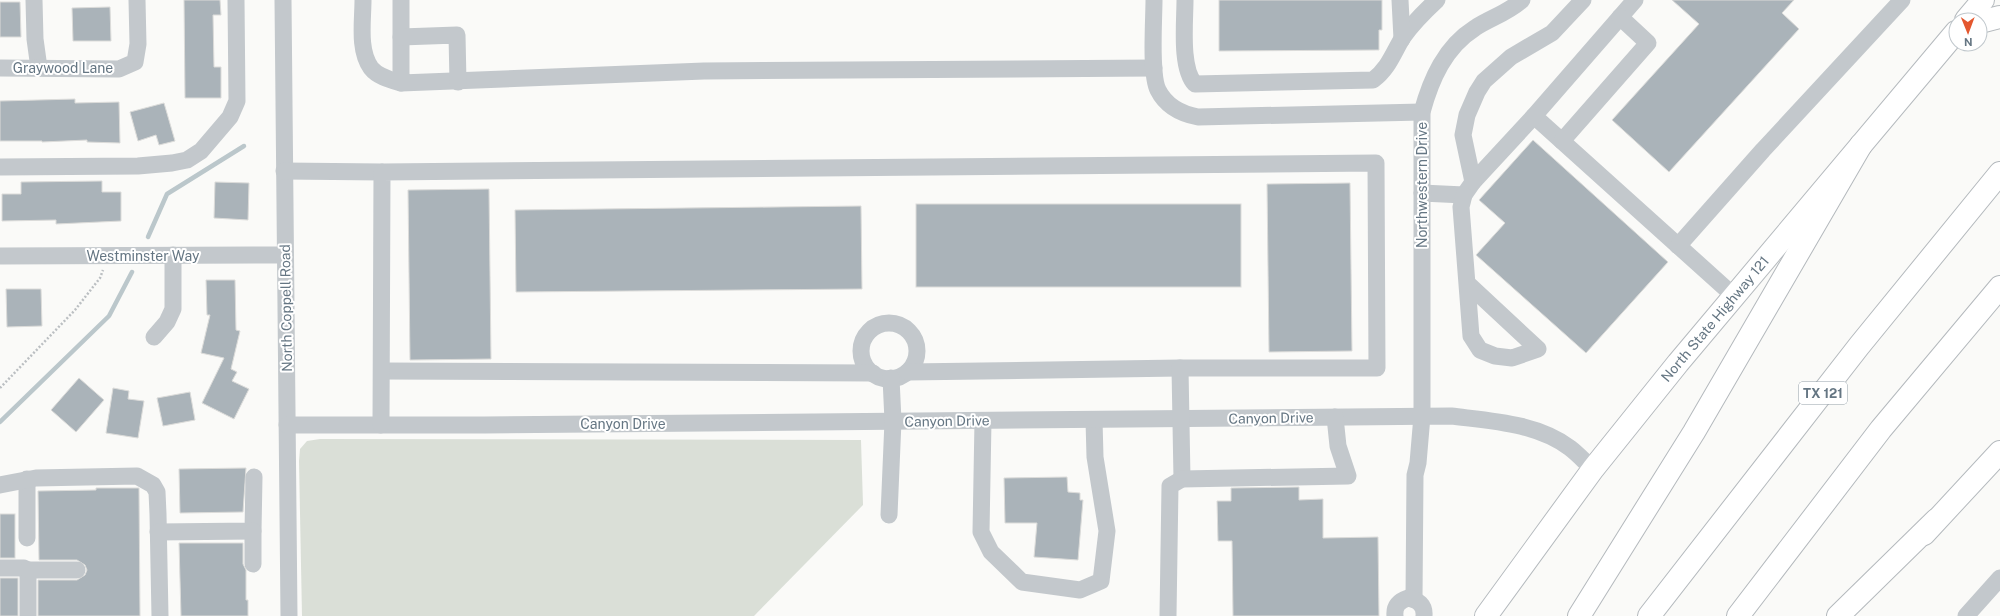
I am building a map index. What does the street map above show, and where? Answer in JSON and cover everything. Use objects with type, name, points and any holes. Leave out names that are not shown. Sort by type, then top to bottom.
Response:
[{"type":"main road","points":[[1982,6],[2000,17]]},
{"type":"main road","name":"North State Highway 121","points":[[1486,616],[1593,469],[1734,296],[1948,42]]},
{"type":"main road","points":[[1579,616],[1648,509],[1861,145]]},
{"type":"main road","name":"TX 121","points":[[1650,616],[1859,346],[2000,173]]},
{"type":"main road","points":[[1738,616],[1881,429],[2000,287]]},
{"type":"main road","points":[[1852,616],[1936,520],[2000,452]]},
{"type":"main road","points":[[1838,616],[1936,520]]},
{"type":"street","points":[[34,0],[35,40],[39,68]]},
{"type":"street","name":"Graywood Lane","points":[[0,68],[119,69],[135,62],[138,44],[137,0]]},
{"type":"street","points":[[0,168],[138,166],[172,164],[187,160],[201,151],[230,117],[237,101],[236,0]]},
{"type":"street","name":"North Coppell Road","points":[[283,0],[289,616]]},
{"type":"street","points":[[363,0],[364,51],[371,68],[384,77],[401,83],[458,82],[704,71],[1154,68]]},
{"type":"street","points":[[401,0],[401,83]]},
{"type":"street","points":[[1154,0],[1154,68],[1158,90],[1174,109],[1185,114],[1198,117],[1422,112]]},
{"type":"street","points":[[1185,0],[1186,57],[1189,78],[1195,84],[1373,80],[1384,72],[1402,39],[1416,20],[1437,0]]},
{"type":"street","points":[[1400,0],[1402,39]]},
{"type":"street","name":"Northwestern Drive","points":[[1414,599],[1415,475],[1418,463],[1422,416],[1422,112],[1429,86],[1441,64],[1459,39],[1476,27],[1497,17],[1522,0]]},
{"type":"street","points":[[1468,188],[1463,135],[1467,115],[1480,86],[1511,56],[1552,33],[1583,0]]},
{"type":"street","points":[[1467,283],[1538,349],[1512,358],[1494,356],[1480,350],[1471,336],[1461,207],[1468,188],[1534,116],[1635,0]]},
{"type":"street","points":[[1678,246],[1763,150],[1902,0]]},
{"type":"street","points":[[1562,141],[1648,43],[1620,17]]},
{"type":"street","points":[[401,37],[457,36],[458,82]]},
{"type":"street","points":[[1534,116],[1734,296]]},
{"type":"street","points":[[284,171],[382,172],[1376,163],[1377,368],[1180,368],[908,372]]},
{"type":"street","points":[[381,425],[383,372],[382,172]]},
{"type":"street","points":[[1422,193],[1468,188]]},
{"type":"street","name":"Westminster Way","points":[[0,256],[285,255]]},
{"type":"street","points":[[154,337],[167,322],[172,309],[173,256]]},
{"type":"street","points":[[383,372],[873,373],[882,377],[891,378],[900,377],[908,372],[914,365],[917,356],[916,342],[909,330],[901,325],[883,323],[868,333],[863,341],[861,350],[863,359],[873,373]]},
{"type":"street","points":[[1180,368],[1182,479]]},
{"type":"street","points":[[889,515],[893,421],[891,378]]},
{"type":"street","name":"Canyon Drive","points":[[287,425],[1094,420],[1452,416],[1524,427],[1554,439],[1569,448],[1593,469]]},
{"type":"street","points":[[1168,616],[1170,486],[1182,479],[1348,476],[1338,446],[1335,417]]},
{"type":"street","points":[[983,420],[981,532],[990,552],[1022,582],[1080,590],[1101,581],[1107,531],[1095,457],[1094,420]]},
{"type":"street","points":[[0,485],[27,479],[137,476],[153,485],[157,492],[160,616]]},
{"type":"street","points":[[253,564],[254,477]]},
{"type":"street","points":[[27,479],[27,538]]},
{"type":"street","points":[[158,532],[253,531]]},
{"type":"street","points":[[0,568],[24,568],[28,570],[77,570]]},
{"type":"street","points":[[28,570],[28,616]]},
{"type":"street","points":[[1966,616],[2000,578]]},
{"type":"street","points":[[1394,616],[1395,608],[1398,603],[1408,598],[1414,599],[1423,608],[1424,616]]},
{"type":"path","points":[[0,388],[83,299],[100,278],[103,269],[103,256]]},
{"type":"shaded area","points":[[320,439],[861,440],[863,505],[754,616],[302,616],[300,449],[307,441]]},
{"type":"building","points":[[184,0],[220,0],[221,15],[213,15],[214,67],[221,67],[221,98],[185,98]]},
{"type":"building","points":[[1219,0],[1382,0],[1382,30],[1379,30],[1379,50],[1219,51]]},
{"type":"building","points":[[1672,0],[1794,0],[1782,13],[1799,29],[1669,172],[1612,120],[1699,24]]},
{"type":"building","points":[[0,2],[20,2],[21,37],[0,37]]},
{"type":"building","points":[[110,7],[111,41],[73,41],[72,8]]},
{"type":"building","points":[[75,99],[75,103],[119,102],[120,143],[87,142],[87,140],[42,142],[0,141],[0,101]]},
{"type":"building","points":[[164,103],[175,141],[159,145],[156,135],[138,141],[130,112]]},
{"type":"building","points":[[1533,140],[1668,262],[1586,353],[1476,255],[1505,223],[1479,200]]},
{"type":"building","points":[[102,181],[102,192],[121,192],[121,221],[56,224],[56,220],[2,221],[2,194],[21,194],[21,182]]},
{"type":"building","points":[[215,182],[249,183],[248,220],[214,218]]},
{"type":"building","points":[[1350,183],[1352,351],[1269,352],[1267,184]]},
{"type":"building","points":[[489,189],[491,359],[410,360],[408,190]]},
{"type":"building","points":[[916,204],[1241,204],[1241,287],[916,287]]},
{"type":"building","points":[[861,206],[862,289],[516,292],[515,210]]},
{"type":"building","points":[[206,280],[235,280],[236,330],[240,331],[231,369],[237,372],[232,381],[249,389],[234,419],[202,403],[224,358],[201,353],[210,315],[207,315]]},
{"type":"building","points":[[6,289],[41,289],[42,326],[7,327]]},
{"type":"building","points":[[79,378],[104,400],[76,432],[51,410]]},
{"type":"building","points":[[113,388],[129,391],[128,399],[144,401],[138,438],[106,433]]},
{"type":"building","points":[[190,392],[195,420],[163,426],[157,398]]},
{"type":"building","points":[[246,468],[243,512],[180,513],[179,469]]},
{"type":"building","points":[[1067,477],[1068,492],[1080,493],[1080,500],[1083,500],[1078,560],[1034,557],[1037,523],[1005,523],[1004,478]]},
{"type":"building","points":[[1299,487],[1299,500],[1323,499],[1323,538],[1378,537],[1379,616],[1233,616],[1232,541],[1218,541],[1217,501],[1231,501],[1231,488]]},
{"type":"building","points":[[96,488],[139,488],[140,616],[38,616],[38,580],[77,580],[85,575],[87,570],[85,565],[77,560],[39,560],[38,491],[96,490]]},
{"type":"building","points":[[0,514],[15,514],[15,558],[0,558]]},
{"type":"building","points":[[179,543],[243,543],[243,564],[246,570],[246,600],[248,600],[248,616],[181,616]]},
{"type":"building","points":[[0,578],[18,578],[18,616],[0,616]]},
{"type":"waterway","points":[[148,237],[167,194],[244,146]]},
{"type":"waterway","points":[[0,422],[109,316],[132,272]]}]
